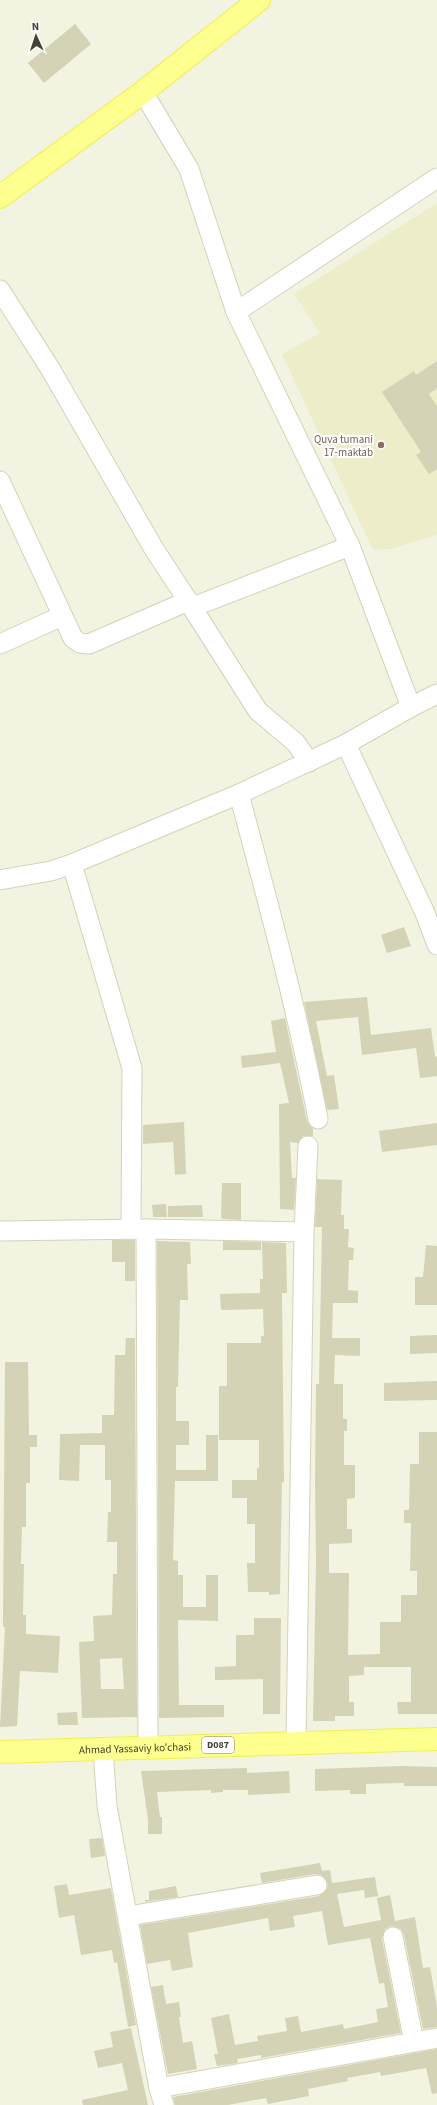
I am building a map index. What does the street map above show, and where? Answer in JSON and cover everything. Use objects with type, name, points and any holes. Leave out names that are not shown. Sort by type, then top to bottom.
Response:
[{"type":"main road","points":[[0,197],[143,92],[259,0]]},
{"type":"main road","name":"Ahmad Yassaviy ko'chasi","points":[[0,1752],[437,1739]]},
{"type":"street","points":[[143,92],[189,169],[236,312],[350,546],[410,707]]},
{"type":"street","points":[[236,312],[437,178]]},
{"type":"street","points":[[0,290],[51,370],[154,549],[191,604],[258,711],[296,743],[309,762]]},
{"type":"street","points":[[0,481],[62,616],[73,638],[80,643],[89,644],[191,604],[350,546]]},
{"type":"street","points":[[0,644],[62,616]]},
{"type":"street","points":[[0,880],[51,871],[72,864],[239,794],[346,744],[410,707],[437,694]]},
{"type":"street","points":[[346,744],[425,913],[437,945]]},
{"type":"street","points":[[239,794],[279,943],[306,1055],[318,1119]]},
{"type":"street","points":[[72,864],[132,1068],[139,1229],[148,1748]]},
{"type":"street","points":[[296,1743],[304,1232],[308,1146]]},
{"type":"street","points":[[0,1231],[139,1229],[304,1232]]},
{"type":"street","points":[[103,1749],[107,1806],[162,2096],[437,2038]]},
{"type":"street","points":[[128,1916],[317,1885]]},
{"type":"street","points":[[393,1937],[414,2042]]},
{"type":"shaded area","name":"Quva tumani 17-maktab","points":[[437,203],[437,535],[391,549],[373,550],[282,354],[320,333],[294,294]]},
{"type":"building","points":[[75,24],[91,44],[44,83],[28,63]]},
{"type":"building","points":[[437,361],[437,388],[429,394],[437,406],[437,469],[429,474],[416,455],[421,452],[382,392],[414,371],[416,375]]},
{"type":"building","points":[[404,927],[411,946],[387,953],[381,935]]},
{"type":"building","points":[[367,997],[371,1035],[431,1028],[435,1057],[437,1056],[437,1076],[420,1078],[416,1048],[362,1055],[358,1017],[316,1021],[327,1076],[334,1075],[339,1109],[327,1110],[304,1002]]},
{"type":"building","points":[[285,1018],[307,1121],[313,1129],[313,1136],[303,1136],[298,1143],[290,1142],[292,1178],[296,1178],[294,1210],[280,1209],[279,1104],[289,1103],[280,1063],[242,1068],[241,1056],[276,1052],[271,1021]]},
{"type":"building","points":[[184,1122],[186,1174],[175,1175],[173,1142],[143,1144],[143,1125]]},
{"type":"building","points":[[437,1123],[437,1145],[382,1152],[379,1131]]},
{"type":"building","points":[[317,1179],[342,1180],[341,1215],[344,1215],[344,1229],[349,1229],[348,1247],[354,1248],[353,1260],[349,1260],[348,1290],[358,1291],[358,1303],[333,1303],[332,1338],[360,1338],[360,1356],[335,1355],[334,1384],[343,1384],[343,1419],[347,1419],[347,1431],[344,1431],[344,1465],[355,1465],[355,1498],[347,1499],[347,1529],[352,1529],[352,1543],[329,1544],[329,1573],[349,1573],[348,1655],[380,1654],[380,1622],[401,1622],[401,1595],[417,1595],[417,1571],[410,1571],[411,1523],[404,1523],[404,1510],[409,1510],[410,1464],[419,1464],[419,1432],[437,1432],[437,1714],[398,1714],[397,1702],[411,1702],[411,1667],[364,1667],[364,1675],[349,1676],[349,1702],[354,1702],[354,1716],[335,1716],[335,1721],[313,1721],[316,1562],[316,1384],[319,1384],[322,1227],[315,1227]]},
{"type":"building","points":[[222,1183],[241,1183],[241,1220],[223,1219],[221,1217]]},
{"type":"building","points":[[166,1204],[167,1217],[153,1217],[152,1205]]},
{"type":"building","points":[[202,1205],[203,1217],[168,1217],[168,1206]]},
{"type":"building","points":[[112,1240],[135,1240],[135,1281],[125,1281],[125,1262],[112,1262]]},
{"type":"building","points":[[157,1241],[190,1242],[191,1264],[187,1264],[188,1300],[180,1300],[178,1387],[176,1387],[176,1421],[189,1421],[189,1445],[176,1445],[176,1470],[206,1470],[206,1435],[218,1435],[218,1481],[175,1481],[173,1560],[178,1561],[178,1575],[183,1575],[183,1607],[206,1607],[206,1575],[218,1575],[218,1621],[178,1620],[179,1705],[224,1705],[224,1717],[159,1718]]},
{"type":"building","points":[[223,1241],[261,1242],[261,1250],[223,1250]]},
{"type":"building","points":[[262,1242],[286,1243],[287,1293],[282,1293],[284,1482],[282,1482],[280,1594],[269,1595],[269,1592],[248,1592],[247,1563],[255,1563],[255,1524],[247,1524],[247,1498],[232,1498],[232,1480],[257,1480],[257,1468],[259,1468],[259,1440],[219,1440],[219,1386],[227,1386],[227,1343],[261,1343],[261,1336],[264,1336],[263,1309],[221,1310],[220,1294],[260,1293],[260,1279],[263,1279]]},
{"type":"building","points":[[426,1245],[437,1246],[437,1305],[415,1305],[415,1277],[423,1277]]},
{"type":"building","points":[[437,1335],[437,1353],[410,1354],[410,1336]]},
{"type":"building","points":[[126,1338],[135,1338],[137,1717],[82,1718],[79,1642],[94,1641],[93,1616],[112,1615],[113,1574],[117,1574],[117,1542],[107,1542],[108,1512],[111,1512],[111,1480],[105,1480],[105,1445],[80,1445],[79,1481],[59,1480],[60,1434],[102,1433],[102,1415],[114,1415],[115,1355],[125,1355]],"holes":[[[122,1658],[124,1689],[101,1689],[100,1659]]]},
{"type":"building","points":[[5,1362],[28,1362],[29,1435],[37,1435],[37,1447],[30,1447],[30,1483],[26,1483],[26,1527],[22,1527],[21,1564],[24,1564],[23,1615],[26,1615],[26,1634],[60,1636],[58,1673],[20,1671],[17,1726],[0,1727],[5,1627],[3,1627],[3,1615]]},
{"type":"building","points":[[437,1381],[437,1400],[384,1401],[384,1383]]},
{"type":"building","points":[[254,1618],[281,1618],[280,1714],[263,1714],[263,1679],[215,1680],[215,1667],[236,1666],[236,1635],[254,1635]]},
{"type":"building","points":[[77,1712],[78,1725],[58,1725],[57,1713]]},
{"type":"building","points":[[402,1766],[437,1767],[437,1786],[404,1786],[404,1783],[366,1784],[366,1794],[350,1794],[350,1790],[315,1791],[315,1769]]},
{"type":"building","points":[[247,1768],[247,1773],[289,1771],[290,1793],[248,1795],[248,1790],[223,1790],[223,1792],[211,1793],[211,1790],[157,1792],[160,1817],[162,1817],[162,1834],[148,1834],[148,1820],[141,1771]]},
{"type":"building","points":[[102,1838],[105,1856],[91,1858],[89,1839]]},
{"type":"building","points":[[320,1863],[322,1871],[330,1870],[332,1883],[375,1877],[378,1896],[365,1898],[364,1890],[337,1894],[344,1927],[381,1920],[377,1898],[390,1895],[395,1921],[415,1917],[423,1968],[430,1967],[437,2007],[437,2027],[423,2029],[404,1935],[401,1929],[391,1926],[385,1929],[382,1939],[401,2033],[261,2058],[261,2055],[237,2059],[238,2063],[217,2066],[214,2054],[218,2054],[211,2018],[229,2014],[235,2045],[258,2041],[257,2036],[287,2031],[285,2018],[298,2016],[301,2032],[343,2024],[344,2029],[378,2022],[376,2009],[388,2007],[384,1983],[379,1984],[370,1938],[328,1945],[322,1911],[293,1916],[295,1927],[270,1931],[268,1918],[188,1933],[193,1967],[172,1971],[170,1960],[147,1964],[140,1925],[319,1896],[327,1889],[328,1884],[321,1875],[315,1874],[262,1883],[260,1873]]},
{"type":"building","points":[[67,1884],[69,1895],[111,1888],[136,2025],[128,2027],[117,1962],[114,1963],[112,1950],[81,1955],[74,1915],[59,1918],[54,1886]]},
{"type":"building","points":[[176,1886],[178,1897],[145,1902],[145,1900],[149,1900],[149,1891]]},
{"type":"building","points":[[163,1985],[166,2004],[179,2002],[181,2017],[179,2017],[183,2043],[192,2041],[197,2069],[168,2074],[151,1987]]},
{"type":"building","points":[[131,2028],[148,2105],[83,2105],[82,2100],[128,2090],[122,2063],[98,2068],[94,2051],[113,2047],[110,2032]]},
{"type":"building","points":[[437,2049],[437,2093],[432,2094],[426,2068],[381,2076],[380,2072],[347,2078],[348,2081],[308,2089],[309,2096],[268,2104],[266,2098],[228,2105],[175,2105],[173,2097]]},
{"type":"place","name":"Quva tumani 17-maktab","points":[[381,445]]}]
